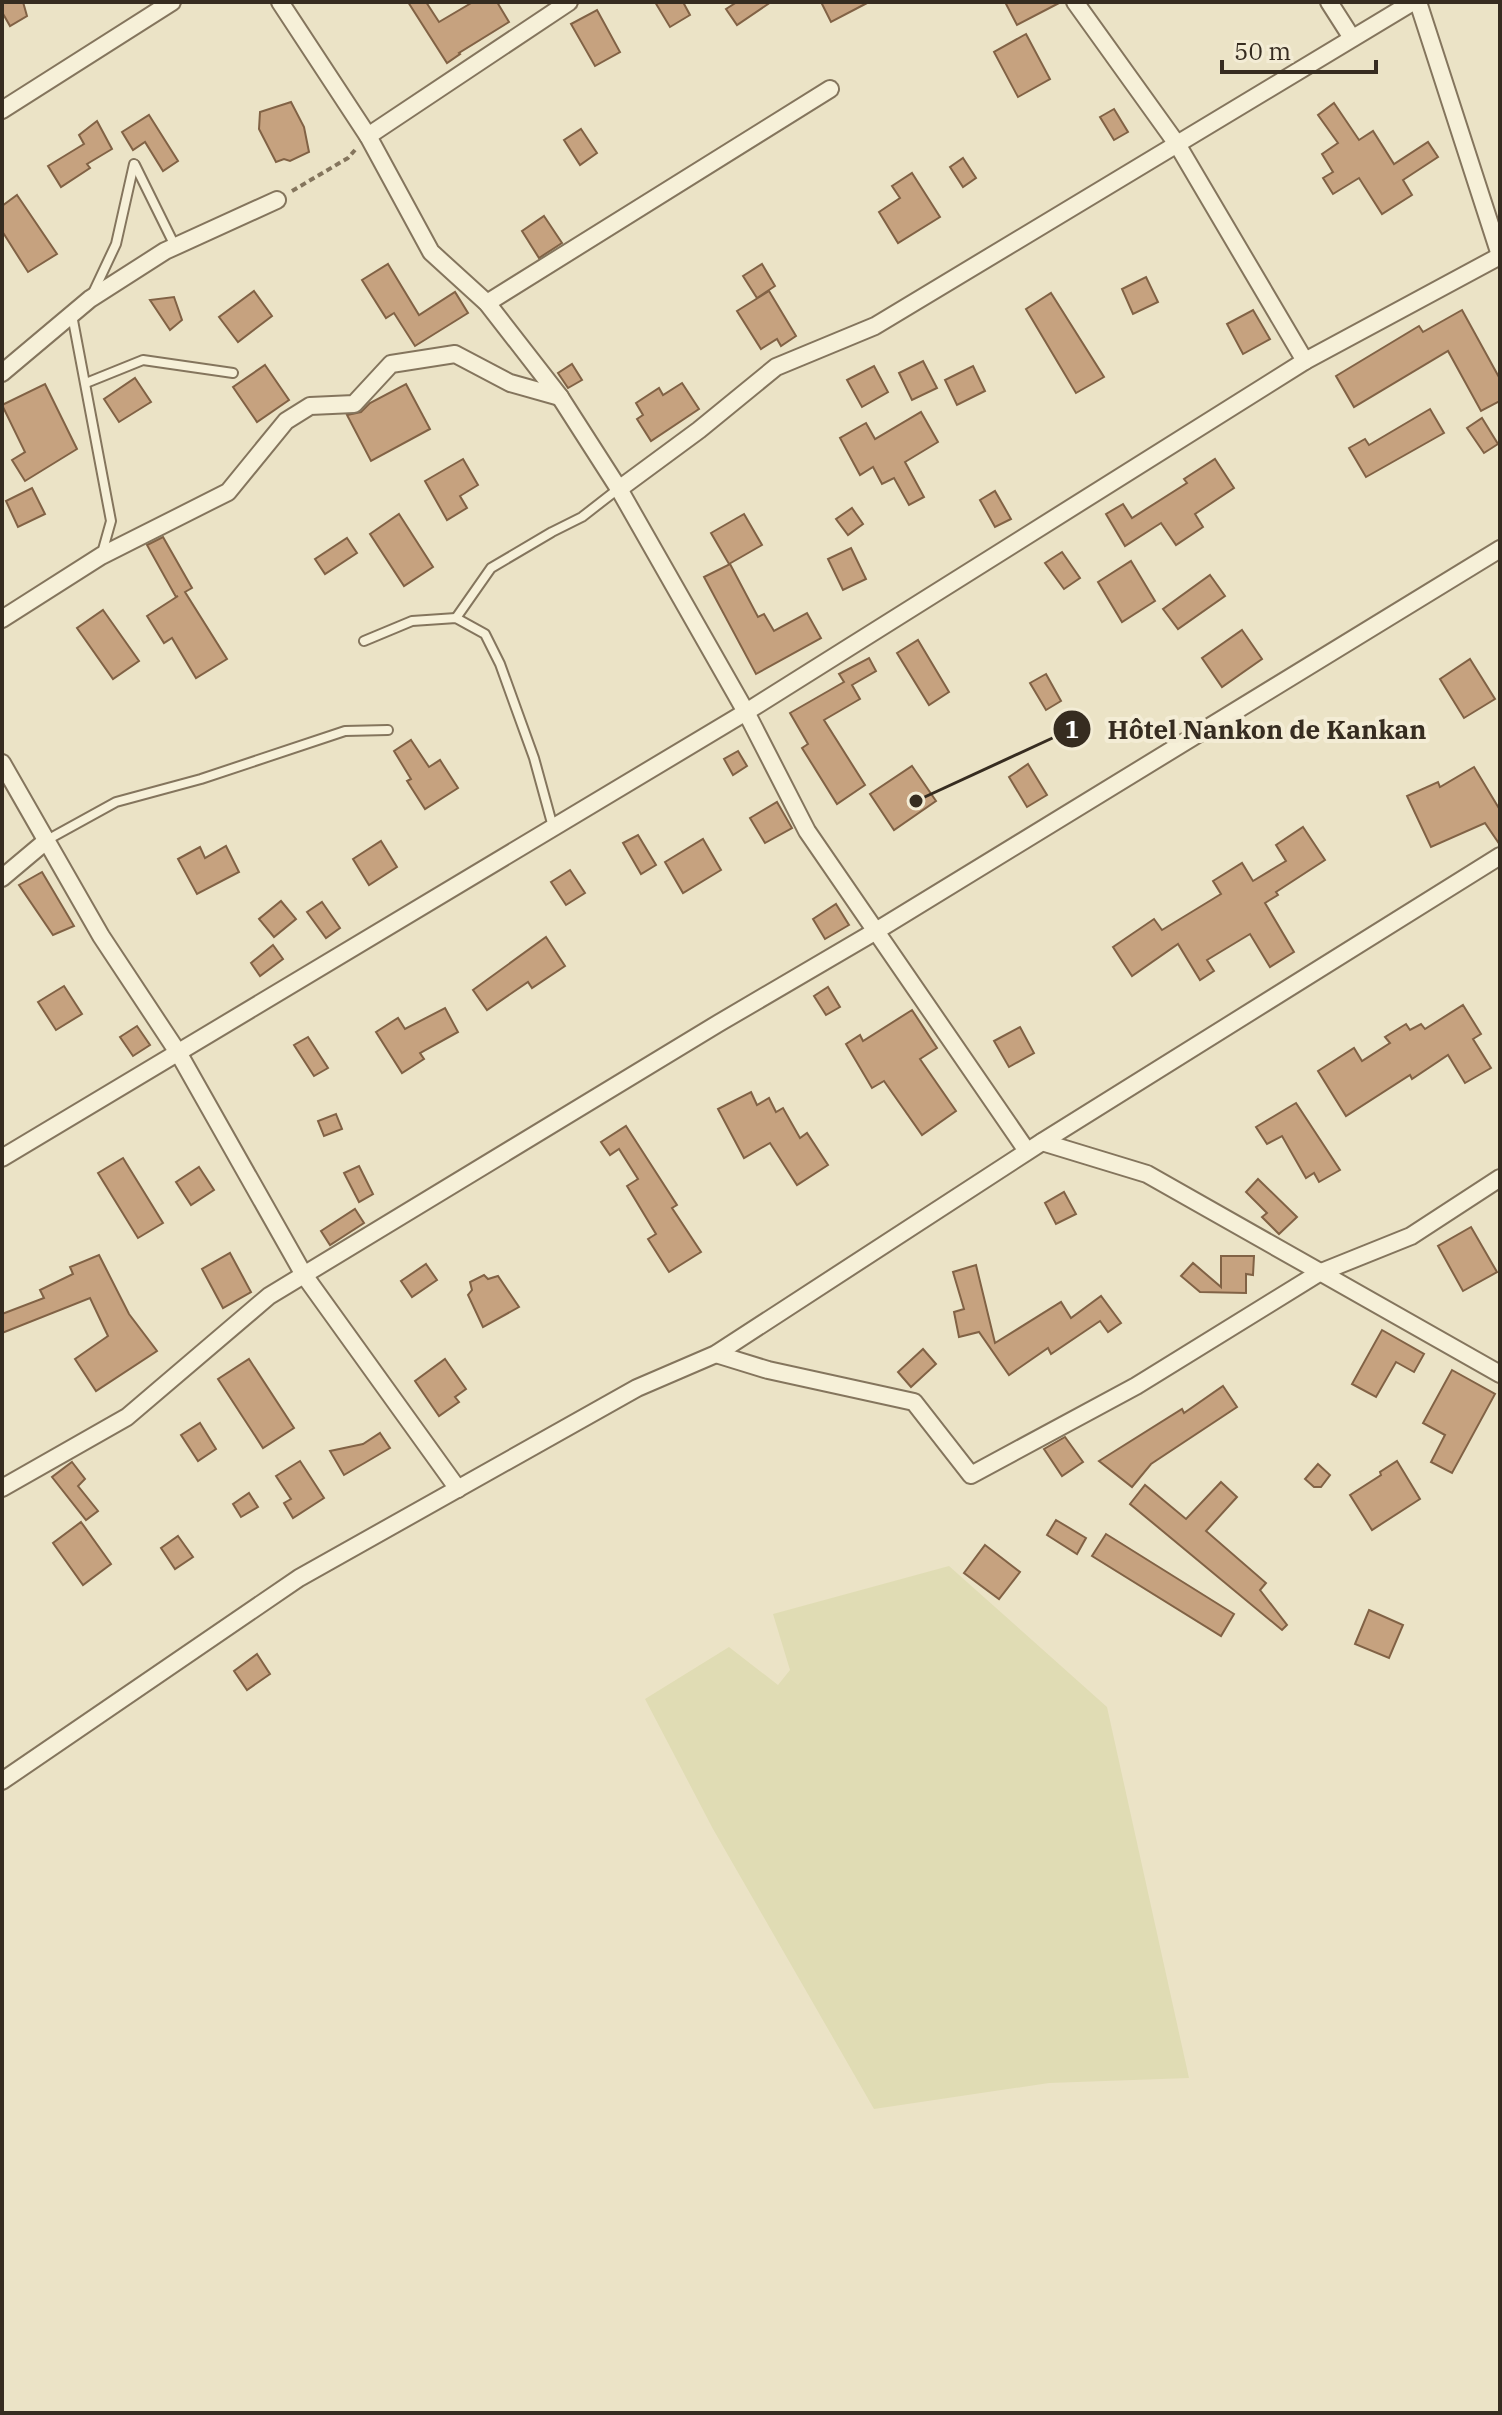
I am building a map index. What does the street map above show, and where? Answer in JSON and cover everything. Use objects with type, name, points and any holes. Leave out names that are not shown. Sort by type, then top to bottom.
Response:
[{"type":"street","points":[[2,110],[172,2]]},
{"type":"street","points":[[280,2],[368,136],[431,252],[487,303],[560,397],[619,489],[746,712],[807,831],[1027,1151]]},
{"type":"street","points":[[368,136],[569,2]]},
{"type":"street","points":[[1075,2],[1177,144],[1305,361]]},
{"type":"street","points":[[1329,2],[1352,38]]},
{"type":"street","points":[[2,1158],[746,712],[1305,361],[1500,255],[1415,2],[875,326],[776,367],[699,430],[619,489]]},
{"type":"street","points":[[487,303],[830,89]]},
{"type":"street","points":[[2,373],[90,299],[175,246],[277,200]]},
{"type":"street","points":[[2,619],[101,556],[228,492],[286,421],[310,406],[354,404],[391,364],[455,354],[510,383],[560,397]]},
{"type":"street","points":[[2,1488],[127,1417],[269,1296],[876,931],[1500,549]]},
{"type":"street","points":[[2,763],[101,936],[179,1054],[304,1275],[458,1489]]},
{"type":"street","points":[[2,878],[46,841]]},
{"type":"street","points":[[2,1781],[299,1578],[637,1388],[716,1354],[1027,1151],[1500,856]]},
{"type":"street","points":[[1042,1142],[1147,1174],[1500,1374]]},
{"type":"street","points":[[716,1354],[768,1370],[914,1402],[971,1475],[1136,1386],[1319,1273],[1411,1236],[1500,1178]]},
{"type":"lane","points":[[90,299],[116,244],[134,164],[175,246]]},
{"type":"lane","points":[[72,314],[111,521],[101,556]]},
{"type":"lane","points":[[86,383],[143,360],[233,373]]},
{"type":"lane","points":[[456,618],[491,568],[582,517],[619,489]]},
{"type":"lane","points":[[364,641],[412,621],[456,618],[485,634],[500,664],[534,758],[553,828]]},
{"type":"lane","points":[[46,841],[116,802],[201,779],[345,731],[388,730]]},
{"type":"path","points":[[277,200],[348,158],[368,136]]},
{"type":"shaded area","points":[[949,1566],[1107,1707],[1189,2078],[1049,2083],[874,2109],[713,1829],[645,1699],[729,1647],[778,1685],[790,1670],[773,1614]]},
{"type":"building","points":[[2,2],[23,2],[27,16],[10,26],[2,12]]},
{"type":"building","points":[[408,2],[426,2],[439,22],[473,2],[497,2],[509,22],[447,63]]},
{"type":"building","points":[[655,2],[683,2],[690,15],[670,27]]},
{"type":"building","points":[[737,2],[771,2],[737,25],[726,9]]},
{"type":"building","points":[[821,2],[869,2],[831,22]]},
{"type":"building","points":[[1005,2],[1061,2],[1017,25]]},
{"type":"building","points":[[597,10],[620,52],[595,66],[571,24]]},
{"type":"building","points":[[1026,34],[1050,79],[1018,97],[994,52]]},
{"type":"building","points":[[291,102],[304,127],[309,152],[290,161],[284,159],[276,162],[259,129],[260,112]]},
{"type":"building","points":[[1334,103],[1359,140],[1373,131],[1394,164],[1428,142],[1438,157],[1403,180],[1412,195],[1382,214],[1359,178],[1333,194],[1323,178],[1333,172],[1322,154],[1338,143],[1318,115]]},
{"type":"building","points":[[1114,109],[1128,132],[1114,140],[1100,117]]},
{"type":"building","points":[[149,115],[178,161],[163,171],[145,142],[133,150],[122,132]]},
{"type":"building","points":[[97,121],[112,149],[87,164],[90,168],[61,187],[48,166],[84,144],[79,135]]},
{"type":"building","points":[[581,129],[597,153],[580,165],[564,140]]},
{"type":"building","points":[[963,158],[976,178],[963,187],[950,167]]},
{"type":"building","points":[[912,173],[940,217],[898,243],[879,212],[900,198],[892,186]]},
{"type":"building","points":[[17,195],[57,254],[28,272],[2,231],[2,206]]},
{"type":"building","points":[[544,216],[562,243],[539,258],[522,231]]},
{"type":"building","points":[[388,264],[419,315],[455,292],[468,313],[415,346],[394,313],[386,318],[362,280]]},
{"type":"building","points":[[762,264],[775,286],[757,298],[743,276]]},
{"type":"building","points":[[1146,277],[1158,302],[1133,314],[1122,289]]},
{"type":"building","points":[[254,291],[272,316],[238,342],[219,317]]},
{"type":"building","points":[[769,291],[796,336],[781,346],[777,339],[761,349],[737,311]]},
{"type":"building","points":[[1051,293],[1104,377],[1076,393],[1026,309]]},
{"type":"building","points":[[174,297],[182,320],[170,330],[150,300]]},
{"type":"building","points":[[1253,310],[1270,339],[1243,354],[1227,324]]},
{"type":"building","points":[[1462,310],[1500,379],[1500,401],[1481,411],[1448,351],[1354,407],[1336,376],[1419,326],[1423,332]]},
{"type":"building","points":[[923,361],[937,388],[912,400],[899,373]]},
{"type":"building","points":[[572,364],[582,380],[568,388],[558,373]]},
{"type":"building","points":[[265,365],[289,400],[257,422],[233,387]]},
{"type":"building","points":[[874,366],[888,392],[862,407],[847,380]]},
{"type":"building","points":[[973,366],[985,391],[957,405],[945,380]]},
{"type":"building","points":[[135,378],[151,402],[119,422],[104,399]]},
{"type":"building","points":[[682,383],[699,409],[651,441],[637,419],[643,415],[636,403],[659,388],[663,395]]},
{"type":"building","points":[[45,384],[77,449],[25,481],[12,460],[25,452],[2,405]]},
{"type":"building","points":[[406,384],[430,429],[371,461],[347,415],[361,412],[370,403]]},
{"type":"building","points":[[1430,409],[1444,433],[1366,477],[1349,448],[1365,439],[1369,445]]},
{"type":"building","points":[[921,412],[938,442],[905,462],[924,497],[909,505],[894,478],[882,484],[873,467],[860,475],[840,438],[866,423],[875,439]]},
{"type":"building","points":[[1482,418],[1498,444],[1484,453],[1467,428]]},
{"type":"building","points":[[463,459],[478,485],[460,496],[467,508],[447,520],[425,481]]},
{"type":"building","points":[[1215,459],[1234,488],[1195,514],[1203,527],[1176,545],[1161,523],[1125,546],[1106,514],[1123,504],[1132,518],[1187,483],[1184,479]]},
{"type":"building","points":[[32,488],[45,514],[18,527],[6,501]]},
{"type":"building","points":[[995,491],[1011,519],[995,527],[980,500]]},
{"type":"building","points":[[852,508],[863,524],[848,535],[836,519]]},
{"type":"building","points":[[399,514],[433,567],[404,586],[370,534]]},
{"type":"building","points":[[744,514],[762,545],[729,564],[711,533]]},
{"type":"building","points":[[163,537],[192,588],[185,592],[227,659],[196,678],[172,638],[164,643],[147,616],[178,596],[147,545]]},
{"type":"building","points":[[347,538],[357,553],[325,574],[315,559]]},
{"type":"building","points":[[851,548],[866,579],[843,590],[828,559]]},
{"type":"building","points":[[1062,552],[1080,578],[1064,589],[1045,563]]},
{"type":"building","points":[[1131,561],[1155,601],[1122,622],[1098,582]]},
{"type":"building","points":[[730,564],[758,617],[764,614],[774,631],[807,613],[821,638],[756,674],[704,577]]},
{"type":"building","points":[[1210,575],[1225,596],[1178,629],[1163,609]]},
{"type":"building","points":[[103,610],[139,661],[113,679],[77,628]]},
{"type":"building","points":[[1242,630],[1262,659],[1222,687],[1202,658]]},
{"type":"building","points":[[918,640],[949,692],[929,705],[897,653]]},
{"type":"building","points":[[869,658],[876,671],[852,685],[860,699],[824,720],[865,785],[837,804],[802,748],[808,744],[790,713],[844,682],[839,674]]},
{"type":"building","points":[[1470,659],[1495,699],[1464,718],[1440,679]]},
{"type":"building","points":[[1046,674],[1061,701],[1046,710],[1030,683]]},
{"type":"building","points":[[411,740],[429,767],[440,760],[458,788],[425,809],[407,781],[411,779],[394,751]]},
{"type":"building","points":[[738,751],[747,766],[733,775],[724,759]]},
{"type":"building","points":[[1028,764],[1047,795],[1027,807],[1009,777]]},
{"type":"building","points":[[912,766],[936,801],[894,830],[870,794]]},
{"type":"building","points":[[1474,767],[1500,810],[1500,845],[1485,823],[1431,847],[1407,796],[1438,782],[1440,787]]},
{"type":"building","points":[[777,802],[792,828],[765,843],[750,818]]},
{"type":"building","points":[[1303,827],[1325,860],[1276,892],[1278,895],[1265,903],[1294,952],[1270,967],[1250,934],[1207,960],[1214,971],[1200,980],[1178,944],[1132,976],[1113,947],[1154,919],[1162,930],[1221,894],[1213,881],[1242,863],[1253,881],[1286,861],[1276,845]]},
{"type":"building","points":[[638,835],[656,865],[641,874],[623,843]]},
{"type":"building","points":[[703,839],[721,870],[683,893],[665,862]]},
{"type":"building","points":[[381,841],[397,867],[369,885],[353,859]]},
{"type":"building","points":[[226,846],[239,872],[197,894],[178,859],[200,847],[205,858]]},
{"type":"building","points":[[570,870],[585,893],[566,905],[551,882]]},
{"type":"building","points":[[42,872],[74,926],[53,935],[19,885]]},
{"type":"building","points":[[281,901],[296,919],[274,937],[259,919]]},
{"type":"building","points":[[322,902],[340,928],[326,938],[307,912]]},
{"type":"building","points":[[836,904],[849,925],[825,939],[813,919]]},
{"type":"building","points":[[546,937],[565,966],[532,988],[528,982],[487,1010],[473,990]]},
{"type":"building","points":[[273,945],[283,959],[260,976],[251,963]]},
{"type":"building","points":[[64,986],[82,1014],[56,1030],[38,1002]]},
{"type":"building","points":[[828,987],[840,1007],[826,1015],[814,996]]},
{"type":"building","points":[[1463,1005],[1481,1034],[1473,1039],[1491,1068],[1465,1083],[1448,1055],[1346,1116],[1318,1071],[1354,1048],[1362,1061],[1390,1043],[1385,1037],[1406,1024],[1410,1030],[1421,1024],[1425,1029]]},
{"type":"building","points":[[445,1008],[458,1032],[420,1053],[424,1059],[402,1073],[376,1032],[398,1018],[405,1029]]},
{"type":"building","points":[[912,1010],[937,1048],[920,1059],[956,1111],[922,1135],[884,1081],[872,1088],[846,1044],[860,1035],[863,1041]]},
{"type":"building","points":[[137,1026],[150,1045],[133,1056],[120,1037]]},
{"type":"building","points":[[1020,1027],[1034,1053],[1009,1067],[994,1041]]},
{"type":"building","points":[[308,1037],[328,1068],[314,1076],[294,1045]]},
{"type":"building","points":[[751,1092],[757,1105],[769,1098],[776,1112],[783,1108],[800,1138],[807,1133],[828,1165],[797,1185],[770,1143],[744,1158],[718,1109]]},
{"type":"building","points":[[1296,1103],[1340,1170],[1319,1182],[1314,1173],[1306,1178],[1282,1136],[1267,1144],[1256,1127]]},
{"type":"building","points":[[336,1114],[342,1129],[324,1136],[318,1121]]},
{"type":"building","points":[[626,1126],[677,1205],[672,1208],[701,1252],[669,1272],[648,1239],[656,1234],[627,1186],[638,1179],[619,1149],[610,1155],[601,1142]]},
{"type":"building","points":[[123,1158],[163,1223],[138,1238],[98,1173]]},
{"type":"building","points":[[359,1166],[373,1194],[359,1202],[344,1173]]},
{"type":"building","points":[[199,1167],[214,1190],[191,1205],[176,1182]]},
{"type":"building","points":[[1258,1179],[1297,1217],[1279,1234],[1262,1217],[1267,1213],[1246,1192]]},
{"type":"building","points":[[1064,1192],[1076,1214],[1056,1224],[1045,1203]]},
{"type":"building","points":[[355,1209],[364,1223],[330,1245],[321,1231]]},
{"type":"building","points":[[1471,1227],[1497,1272],[1463,1291],[1438,1246]]},
{"type":"building","points":[[230,1253],[251,1292],[223,1308],[202,1269]]},
{"type":"building","points":[[99,1255],[129,1314],[157,1351],[96,1391],[75,1359],[108,1336],[90,1298],[2,1333],[2,1314],[44,1298],[40,1290],[73,1274],[70,1267]]},
{"type":"building","points":[[1221,1256],[1254,1256],[1253,1275],[1246,1274],[1246,1293],[1200,1292],[1181,1276],[1193,1263],[1221,1287]]},
{"type":"building","points":[[426,1264],[437,1280],[412,1297],[401,1281]]},
{"type":"building","points":[[976,1265],[995,1343],[1061,1302],[1071,1318],[1101,1296],[1121,1323],[1108,1332],[1100,1321],[1051,1354],[1048,1348],[1009,1375],[979,1332],[959,1337],[954,1312],[964,1309],[953,1272]]},
{"type":"building","points":[[484,1275],[488,1279],[498,1276],[519,1307],[483,1327],[468,1295],[472,1290],[470,1282]]},
{"type":"building","points":[[1382,1330],[1424,1354],[1414,1372],[1396,1362],[1376,1397],[1352,1384]]},
{"type":"building","points":[[923,1349],[936,1364],[911,1387],[898,1372]]},
{"type":"building","points":[[249,1359],[294,1428],[263,1448],[218,1379]]},
{"type":"building","points":[[445,1359],[466,1389],[455,1397],[459,1402],[439,1416],[415,1381]]},
{"type":"building","points":[[1452,1370],[1495,1394],[1452,1473],[1431,1462],[1445,1435],[1423,1423]]},
{"type":"building","points":[[1223,1386],[1237,1407],[1151,1464],[1132,1487],[1099,1461],[1182,1409],[1184,1413]]},
{"type":"building","points":[[200,1423],[216,1449],[198,1461],[181,1435]]},
{"type":"building","points":[[380,1433],[390,1448],[344,1475],[330,1451],[363,1444]]},
{"type":"building","points":[[1065,1437],[1083,1462],[1062,1476],[1044,1449]]},
{"type":"building","points":[[300,1461],[324,1498],[293,1518],[284,1503],[291,1499],[276,1476]]},
{"type":"building","points":[[1397,1461],[1420,1499],[1372,1530],[1350,1495]]},
{"type":"building","points":[[72,1462],[85,1479],[78,1486],[98,1511],[86,1520],[52,1477]]},
{"type":"building","points":[[1318,1464],[1330,1475],[1321,1487],[1314,1487],[1305,1479]]},
{"type":"building","points":[[1221,1482],[1237,1497],[1206,1531],[1266,1583],[1260,1590],[1287,1625],[1282,1630],[1130,1504],[1145,1485],[1186,1519]]},
{"type":"building","points":[[249,1493],[258,1507],[241,1517],[233,1504]]},
{"type":"building","points":[[1056,1520],[1086,1538],[1077,1554],[1047,1535]]},
{"type":"building","points":[[81,1522],[111,1564],[83,1585],[53,1543]]},
{"type":"building","points":[[1106,1534],[1234,1614],[1221,1636],[1092,1556]]},
{"type":"building","points":[[178,1536],[193,1557],[175,1569],[161,1548]]},
{"type":"building","points":[[985,1545],[1020,1572],[999,1599],[964,1573]]},
{"type":"building","points":[[1369,1610],[1403,1625],[1389,1658],[1355,1644]]},
{"type":"building","points":[[257,1654],[270,1674],[247,1690],[234,1671]]},
{"type":"place","name":"Hôtel Nankon de Kankan","points":[[916,801]]}]
